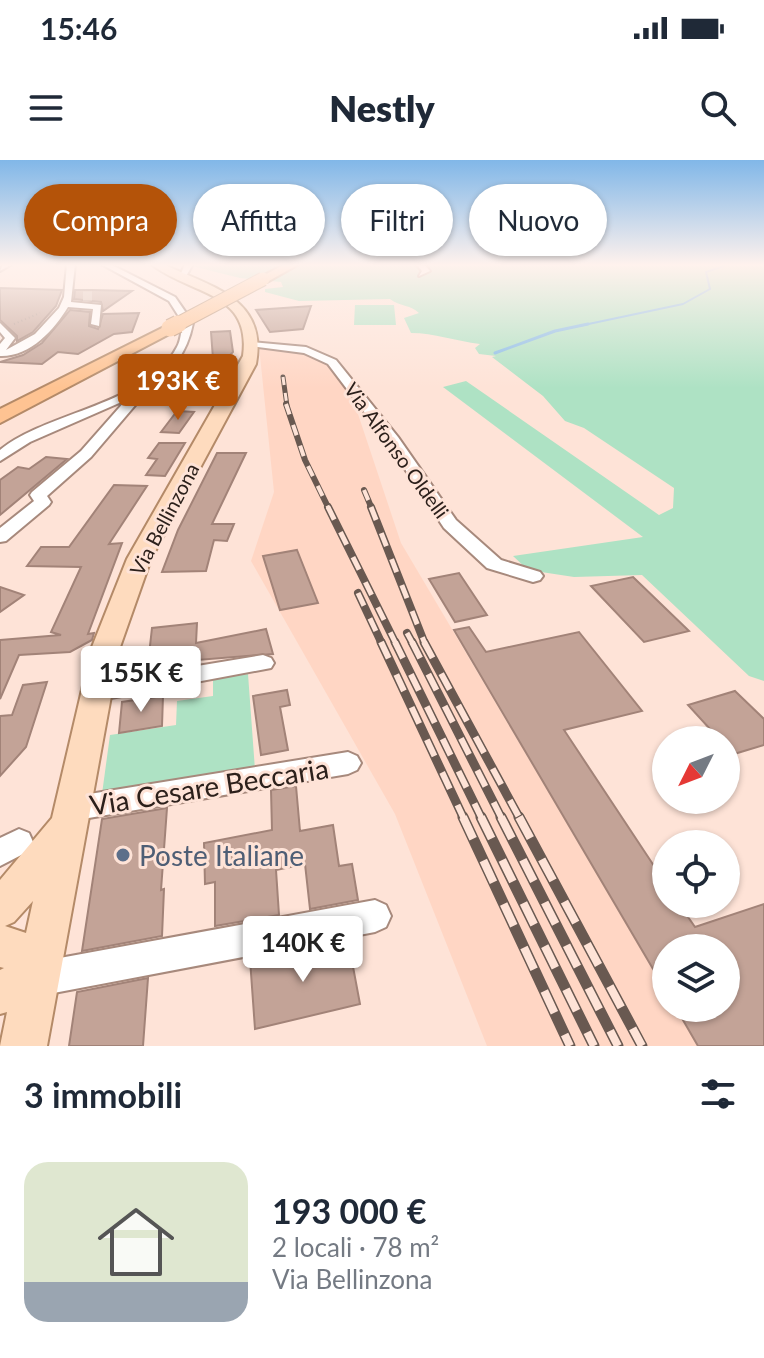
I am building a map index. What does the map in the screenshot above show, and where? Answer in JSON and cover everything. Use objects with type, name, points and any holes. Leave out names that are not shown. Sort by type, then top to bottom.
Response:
[{"type":"highway","points":[[0,409],[207,305]]},
{"type":"highway","points":[[0,417],[167,326]]},
{"type":"main road","points":[[237,305],[244,313],[254,344]]},
{"type":"main road","name":"Via Bellinzona","points":[[23,1046],[19,986],[69,818],[106,647],[139,559],[249,364],[254,344]]},
{"type":"main road","points":[[0,908],[22,888],[69,818]]},
{"type":"main road","points":[[0,946],[24,954],[33,963],[19,986]]},
{"type":"street","points":[[1,354],[25,348],[74,305]]},
{"type":"street","points":[[95,305],[98,307],[96,324]]},
{"type":"street","points":[[0,537],[43,502],[38,495],[86,454],[139,392],[168,365],[183,344],[188,323],[176,305]]},
{"type":"street","points":[[1,354],[10,338],[2,328]]},
{"type":"street","name":"Via Alfonso Oldelli","points":[[254,344],[306,350],[332,362],[393,440],[450,524],[494,564],[533,576]]},
{"type":"street","points":[[0,457],[23,439],[139,392]]},
{"type":"street","points":[[95,692],[263,663]]},
{"type":"street","name":"Via Cesare Beccaria","points":[[69,818],[348,763]]},
{"type":"street","points":[[19,986],[375,916]]},
{"type":"path","points":[[2,328],[41,313]]},
{"type":"path","points":[[139,392],[157,402],[180,394]]},
{"type":"shaded area","points":[[283,345],[326,357],[347,381],[401,543],[652,967],[652,1022],[684,1022],[698,1046],[487,1046],[395,814],[251,561],[274,492],[259,346]]},
{"type":"green space","points":[[355,305],[394,305],[396,325],[354,325]]},
{"type":"green space","points":[[404,305],[764,305],[764,681],[749,676],[642,575],[574,577],[528,570],[513,556],[643,537],[443,387],[466,381],[659,515],[673,508],[674,488],[584,428],[565,421],[543,396],[492,357],[496,356],[479,354],[475,348],[480,344],[411,333],[404,318],[419,313]]},
{"type":"green space","points":[[248,674],[255,770],[102,794],[110,735],[176,725],[177,701],[213,696],[213,679]]},
{"type":"building","points":[[0,305],[56,305],[33,332],[17,341],[17,336],[0,320]]},
{"type":"building","points":[[311,306],[303,329],[270,332],[256,310]]},
{"type":"building","points":[[70,310],[90,312],[89,326],[98,329],[103,314],[139,313],[132,332],[114,334],[78,354],[58,352],[42,364],[0,362],[23,355],[42,343]]},
{"type":"building","points":[[230,331],[233,352],[214,372],[211,332]]},
{"type":"building","points":[[177,411],[194,412],[179,433],[161,432]]},
{"type":"building","points":[[159,443],[185,443],[165,476],[146,475],[157,459],[148,458]]},
{"type":"building","points":[[217,453],[246,453],[212,524],[234,524],[227,541],[214,540],[206,571],[162,572],[178,530]]},
{"type":"building","points":[[46,457],[67,459],[0,515],[0,480],[18,467],[29,469]]},
{"type":"building","points":[[114,485],[147,486],[109,544],[122,543],[88,634],[94,633],[92,640],[70,652],[19,655],[0,699],[0,640],[61,635],[51,632],[81,567],[27,566],[41,547],[69,547]]},
{"type":"building","points":[[297,550],[318,603],[280,610],[263,556]]},
{"type":"building","points":[[459,573],[487,615],[455,622],[429,579]]},
{"type":"building","points":[[633,577],[689,631],[644,642],[591,586]]},
{"type":"building","points":[[0,587],[24,595],[0,612]]},
{"type":"building","points":[[197,623],[196,643],[266,629],[273,654],[148,664],[152,628]]},
{"type":"building","points":[[469,627],[486,652],[579,632],[642,711],[564,730],[652,863],[652,918],[689,918],[695,927],[722,918],[740,918],[740,912],[764,904],[764,1046],[698,1046],[684,1022],[740,1022],[740,934],[652,934],[652,967],[454,630]]},
{"type":"building","points":[[47,682],[26,747],[0,776],[0,716],[12,715],[23,685]]},
{"type":"building","points":[[287,690],[290,705],[280,707],[288,750],[261,755],[253,696]]},
{"type":"building","points":[[735,691],[764,719],[764,745],[740,752],[740,726],[707,726],[688,705]]},
{"type":"building","points":[[163,696],[162,726],[119,733],[122,702]]},
{"type":"building","points":[[296,786],[300,831],[333,825],[339,866],[352,864],[358,900],[310,909],[305,864],[276,870],[279,915],[215,926],[215,882],[205,884],[204,843],[272,830],[271,790]]},
{"type":"building","points":[[167,808],[161,890],[164,889],[162,936],[82,951],[102,819]]},
{"type":"building","points":[[348,940],[360,1004],[255,1029],[250,959]]},
{"type":"building","points":[[148,978],[143,1046],[69,1046],[77,992]]},
{"type":"waterway","points":[[579,326],[677,305]]},
{"type":"waterway","points":[[495,353],[555,331],[588,324]]},
{"type":"railway","points":[[283,377],[287,406]]},
{"type":"railway","points":[[286,404],[305,460],[329,509]]},
{"type":"railway","points":[[364,490],[372,509]]},
{"type":"railway","points":[[328,507],[396,644]]},
{"type":"railway","points":[[371,507],[425,643]]},
{"type":"railway","points":[[358,593],[382,644]]},
{"type":"railway","points":[[407,633],[413,644]]},
{"type":"railway","points":[[381,642],[464,819]]},
{"type":"railway","points":[[395,642],[482,819]]},
{"type":"railway","points":[[412,642],[502,819]]},
{"type":"railway","points":[[425,643],[520,819]]},
{"type":"railway","points":[[463,817],[570,1046]]},
{"type":"railway","points":[[481,817],[594,1046]]},
{"type":"railway","points":[[501,817],[618,1046]]},
{"type":"railway","points":[[519,817],[642,1046]]},
{"type":"place","name":"Poste Italiane","points":[[123,855]]}]
